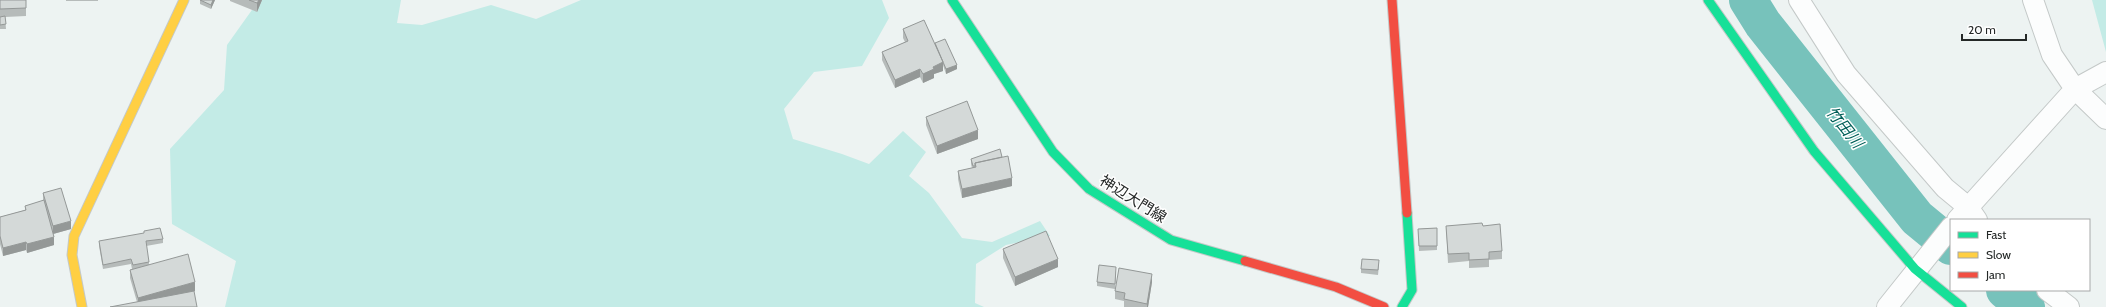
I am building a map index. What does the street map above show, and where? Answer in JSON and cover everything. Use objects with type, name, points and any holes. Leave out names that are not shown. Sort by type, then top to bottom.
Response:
[{"type":"street","points":[[82,307],[72,255],[74,236],[184,0]]},
{"type":"street","name":"神辺大門線","points":[[952,0],[1053,152],[1089,189],[1171,240],[1336,287],[1384,307]]},
{"type":"street","points":[[1392,0],[1412,290],[1402,307]]},
{"type":"street","points":[[1708,0],[1814,151],[1919,266],[1962,307]]},
{"type":"street","points":[[1799,0],[1846,74],[1945,188],[1963,217],[2075,89],[2106,72]]},
{"type":"street","points":[[2033,0],[2052,55],[2075,89],[2106,119]]},
{"type":"street","points":[[1887,307],[1919,266],[1950,231]]},
{"type":"street","points":[[2048,291],[2069,307]]},
{"type":"shaded area","points":[[259,0],[401,0],[397,23],[422,25],[491,5],[536,19],[581,0],[882,0],[889,18],[862,66],[814,72],[784,109],[793,139],[869,164],[903,131],[926,152],[909,176],[929,193],[962,238],[992,242],[1040,221],[1050,236],[1006,245],[976,264],[975,303],[984,307],[225,307],[236,261],[172,224],[170,149],[224,90],[227,45]]},
{"type":"shaded area","points":[[2092,0],[2106,0],[2106,52]]},
{"type":"building","points":[[0,0],[26,0],[26,8],[0,9]]},
{"type":"building","points":[[200,0],[213,0],[211,5]]},
{"type":"building","points":[[249,0],[259,0],[257,3]]},
{"type":"building","points":[[5,16],[6,24],[0,25],[0,17]]},
{"type":"building","points":[[924,20],[943,62],[933,67],[934,69],[923,74],[920,69],[895,80],[882,52],[908,41],[903,29]]},
{"type":"building","points":[[945,39],[957,65],[946,69],[935,43]]},
{"type":"building","points":[[967,101],[978,130],[937,146],[926,117]]},
{"type":"building","points":[[1000,149],[1002,157],[975,163],[975,166],[973,166],[971,159]]},
{"type":"building","points":[[1008,156],[1012,178],[962,189],[958,171],[976,167],[975,163]]},
{"type":"building","points":[[61,188],[71,221],[53,226],[43,193]]},
{"type":"building","points":[[44,200],[54,237],[3,248],[0,236],[0,217],[26,210],[25,206]]},
{"type":"building","points":[[1482,223],[1483,226],[1500,224],[1502,251],[1489,252],[1489,259],[1469,260],[1469,253],[1448,254],[1446,226]]},
{"type":"building","points":[[160,228],[163,239],[146,241],[149,262],[133,265],[131,259],[103,265],[99,241],[144,233],[144,231]]},
{"type":"building","points":[[1437,228],[1437,246],[1419,246],[1418,229]]},
{"type":"building","points":[[1046,231],[1058,259],[1015,277],[1003,249]]},
{"type":"building","points":[[188,254],[195,282],[138,298],[130,270]]},
{"type":"building","points":[[1362,259],[1379,260],[1378,270],[1361,269]]},
{"type":"building","points":[[1099,265],[1116,267],[1115,284],[1097,282]]},
{"type":"building","points":[[1119,268],[1152,274],[1147,304],[1124,299],[1125,293],[1115,291]]},
{"type":"building","points":[[194,291],[197,307],[110,307]]},
{"type":"waterway","name":"竹田川","points":[[1748,0],[1763,24],[1917,218],[1950,245]]},
{"type":"waterway","name":"竹田川","points":[[2006,291],[2026,307]]},
{"type":"traffic: fast","points":[[952,0],[1053,152],[1089,189],[1171,240],[1245,261]]},
{"type":"traffic: fast","points":[[1708,0],[1814,151],[1915,269],[1962,307]]},
{"type":"traffic: fast","points":[[1402,307],[1412,290],[1407,213]]},
{"type":"traffic: slow","points":[[82,307],[72,255],[74,236],[184,0]]},
{"type":"traffic: jam","points":[[1392,0],[1407,213]]},
{"type":"traffic: jam","points":[[1245,261],[1336,287],[1384,307]]}]
